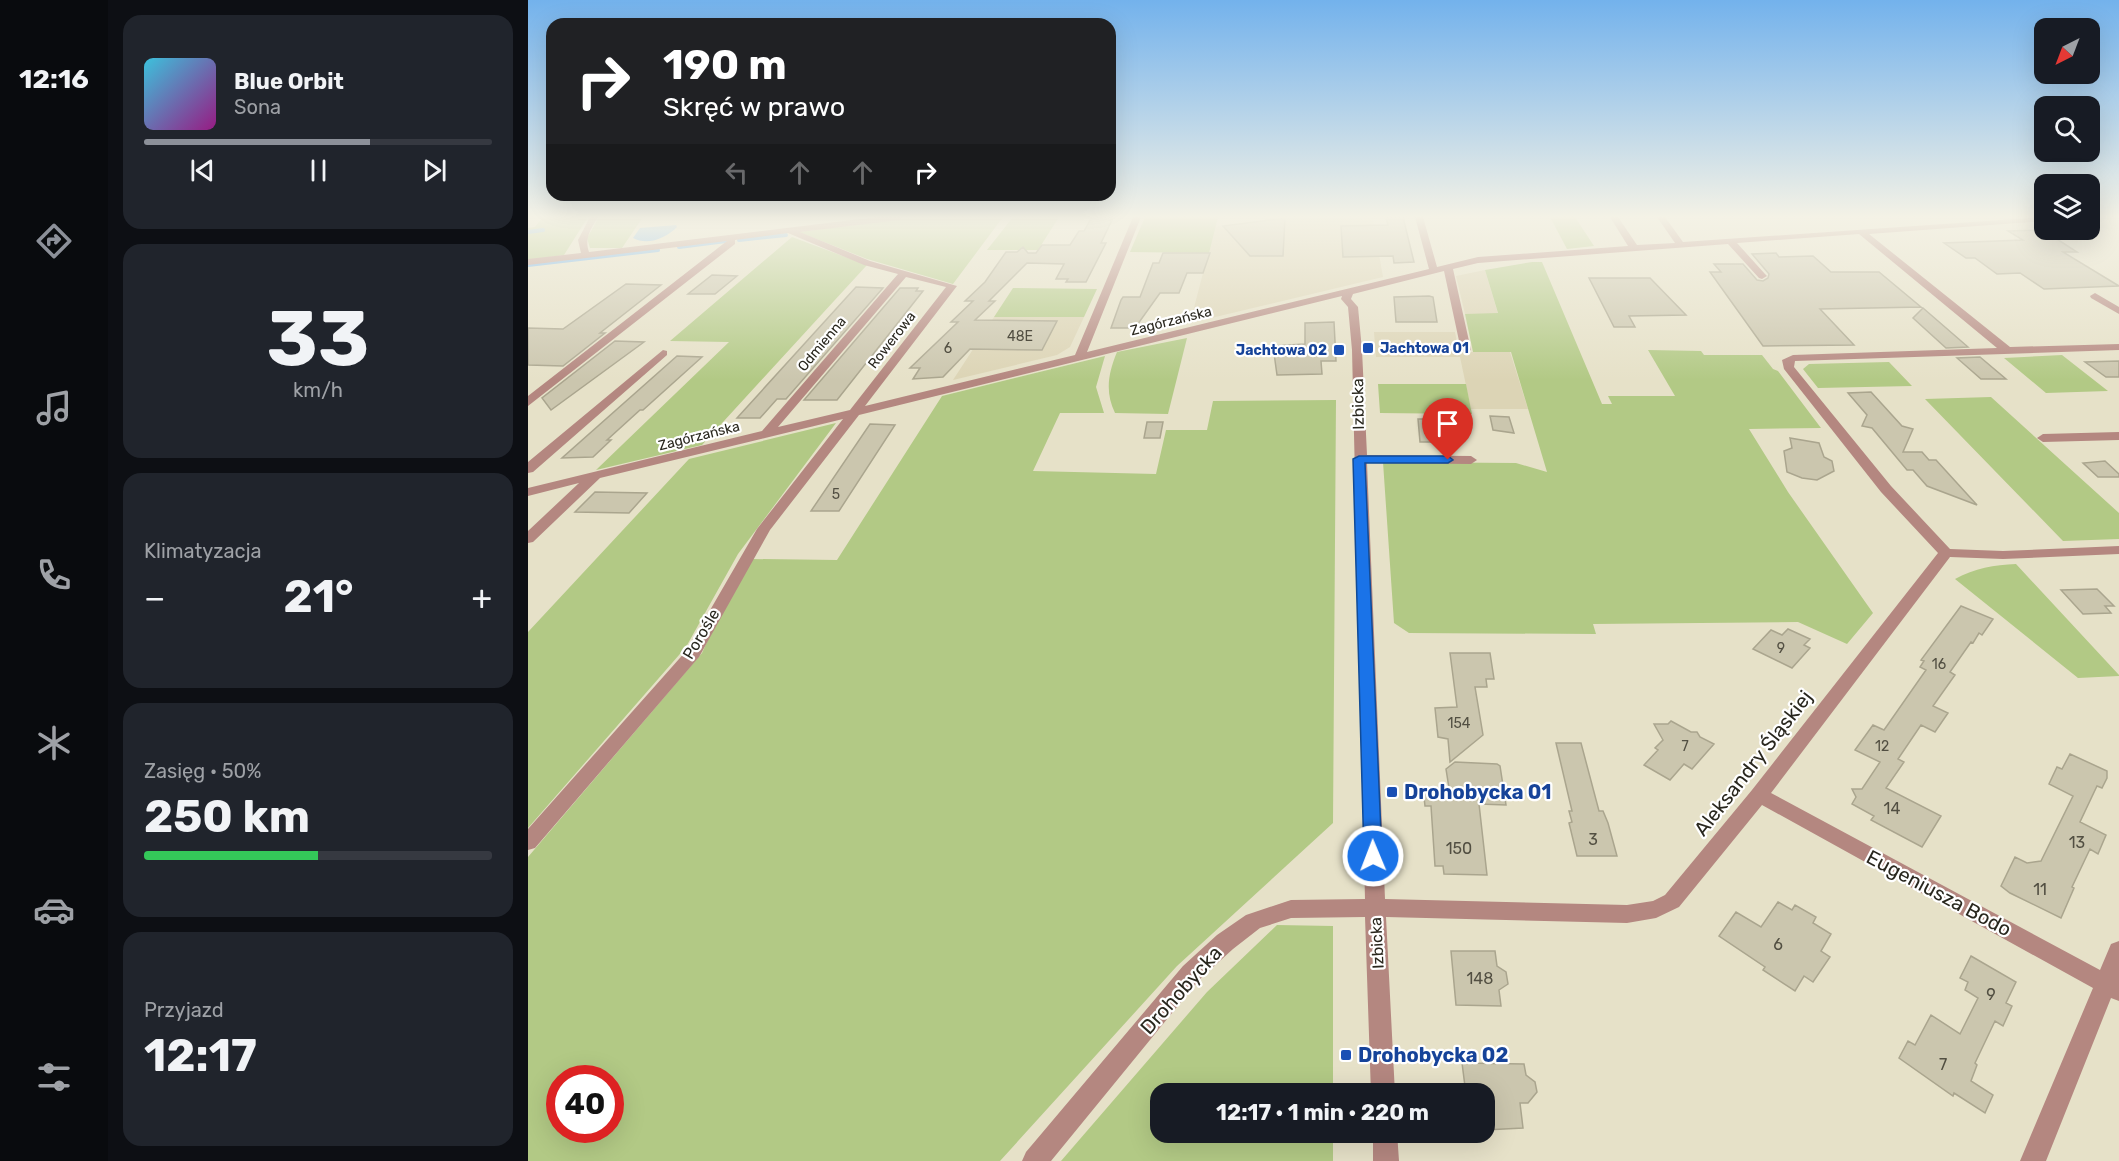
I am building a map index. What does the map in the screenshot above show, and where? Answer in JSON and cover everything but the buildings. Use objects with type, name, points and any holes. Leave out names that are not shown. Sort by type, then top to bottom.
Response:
[{"type":"street","points":[[528,402],[696,271]]},
{"type":"street","points":[[897,271],[904,273]]},
{"type":"street","points":[[1079,358],[1115,271]]},
{"type":"street","name":"Zagórzańska","points":[[528,492],[1435,271]]},
{"type":"street","points":[[1449,271],[1466,350]]},
{"type":"street","points":[[1758,271],[1762,276]]},
{"type":"street","points":[[1909,271],[2009,352]]},
{"type":"street","name":"Rowerowa","points":[[856,412],[952,286],[904,273]]},
{"type":"street","name":"Odmienna","points":[[765,435],[904,273]]},
{"type":"street","name":"Izbicka","points":[[1348,294],[1346,299],[1353,307],[1357,350],[1359,459],[1383,1083]]},
{"type":"street","points":[[2095,296],[2119,311]]},
{"type":"street","points":[[2119,347],[1792,358],[1786,364],[1886,489],[1946,553],[2003,555],[2119,550]]},
{"type":"street","points":[[528,469],[663,352]]},
{"type":"street","name":"Porośle","points":[[528,842],[693,653],[731,583],[765,529],[856,412]]},
{"type":"street","points":[[2043,438],[2119,436]]},
{"type":"street","points":[[1359,459],[1471,460]]},
{"type":"street","points":[[528,539],[594,477]]},
{"type":"street","name":"Aleksandry Śląskiej","points":[[1376,908],[1627,914],[1656,909],[1672,901],[1759,795],[1946,553]]},
{"type":"street","name":"Eugeniusza Bodo","points":[[1759,795],[2112,987]]},
{"type":"street","name":"Drohobycka","points":[[1035,1161],[1191,973],[1225,942],[1253,921],[1291,909],[1376,908]]},
{"type":"street","points":[[2033,1161],[2112,987],[2119,951]]},
{"type":"street","points":[[1385,1143],[1386,1161]]},
{"type":"shaded area","points":[[1203,271],[1382,271],[1383,277],[1190,323]]},
{"type":"shaded area","points":[[1485,271],[1498,314],[1465,314],[1456,276]]},
{"type":"shaded area","points":[[994,317],[1084,317],[1070,347],[1057,355],[953,380]]},
{"type":"shaded area","points":[[1374,332],[1455,332],[1459,352],[1510,352],[1528,409],[1471,409],[1460,357],[1376,357]]},
{"type":"green space","points":[[752,271],[861,271],[702,445],[596,470],[729,342],[670,341]]},
{"type":"green space","points":[[909,271],[963,271],[953,284]]},
{"type":"green space","points":[[1485,271],[1546,271],[1602,404],[1612,404],[1608,396],[1675,396],[1648,350],[1701,351],[1704,355],[1762,355],[1773,369],[1778,371],[1821,428],[1749,429],[1788,492],[1873,613],[1847,644],[1798,622],[1593,624],[1596,634],[1409,633],[1394,623],[1383,462],[1516,463],[1547,472],[1511,352],[1473,352],[1465,314],[1498,313]]},
{"type":"green space","points":[[1013,288],[1097,289],[1084,317],[994,317]]},
{"type":"green space","points":[[1187,338],[1168,414],[1115,413],[1110,398],[1109,383],[1111,368],[1117,352]]},
{"type":"green space","points":[[2062,355],[2108,391],[2046,393],[2004,358]]},
{"type":"green space","points":[[1105,356],[1096,387],[1104,413],[1060,413],[1033,471],[1156,474],[1166,430],[1207,430],[1213,401],[1336,400],[1333,823],[1177,966],[1000,1161],[528,1161],[528,857],[702,653],[731,589],[752,559],[837,560],[942,396]]},
{"type":"green space","points":[[1889,362],[1912,386],[1818,388],[1803,369],[1809,364]]},
{"type":"green space","points":[[1378,384],[1466,384],[1472,414],[1380,413]]},
{"type":"green space","points":[[1991,397],[2119,513],[2119,539],[2063,541],[1925,399]]},
{"type":"green space","points":[[836,423],[738,554],[686,647],[528,828],[528,632],[689,459]]},
{"type":"green space","points":[[2016,564],[2119,676],[2078,678],[1955,579],[1985,568]]},
{"type":"green space","points":[[1277,925],[1333,926],[1333,1083],[1150,1083],[1150,1143],[1333,1143],[1333,1161],[1061,1161],[1207,992]]},
{"type":"place","name":"Jachtowa 01","points":[[1368,348]]},
{"type":"place","name":"Jachtowa 02","points":[[1339,350]]},
{"type":"place","name":"Drohobycka 01","points":[[1392,792]]},
{"type":"place","name":"Drohobycka 02","points":[[1346,1055]]},
{"type":"route","points":[[1373,856],[1367,622],[1359,459],[1448,460]]}]
